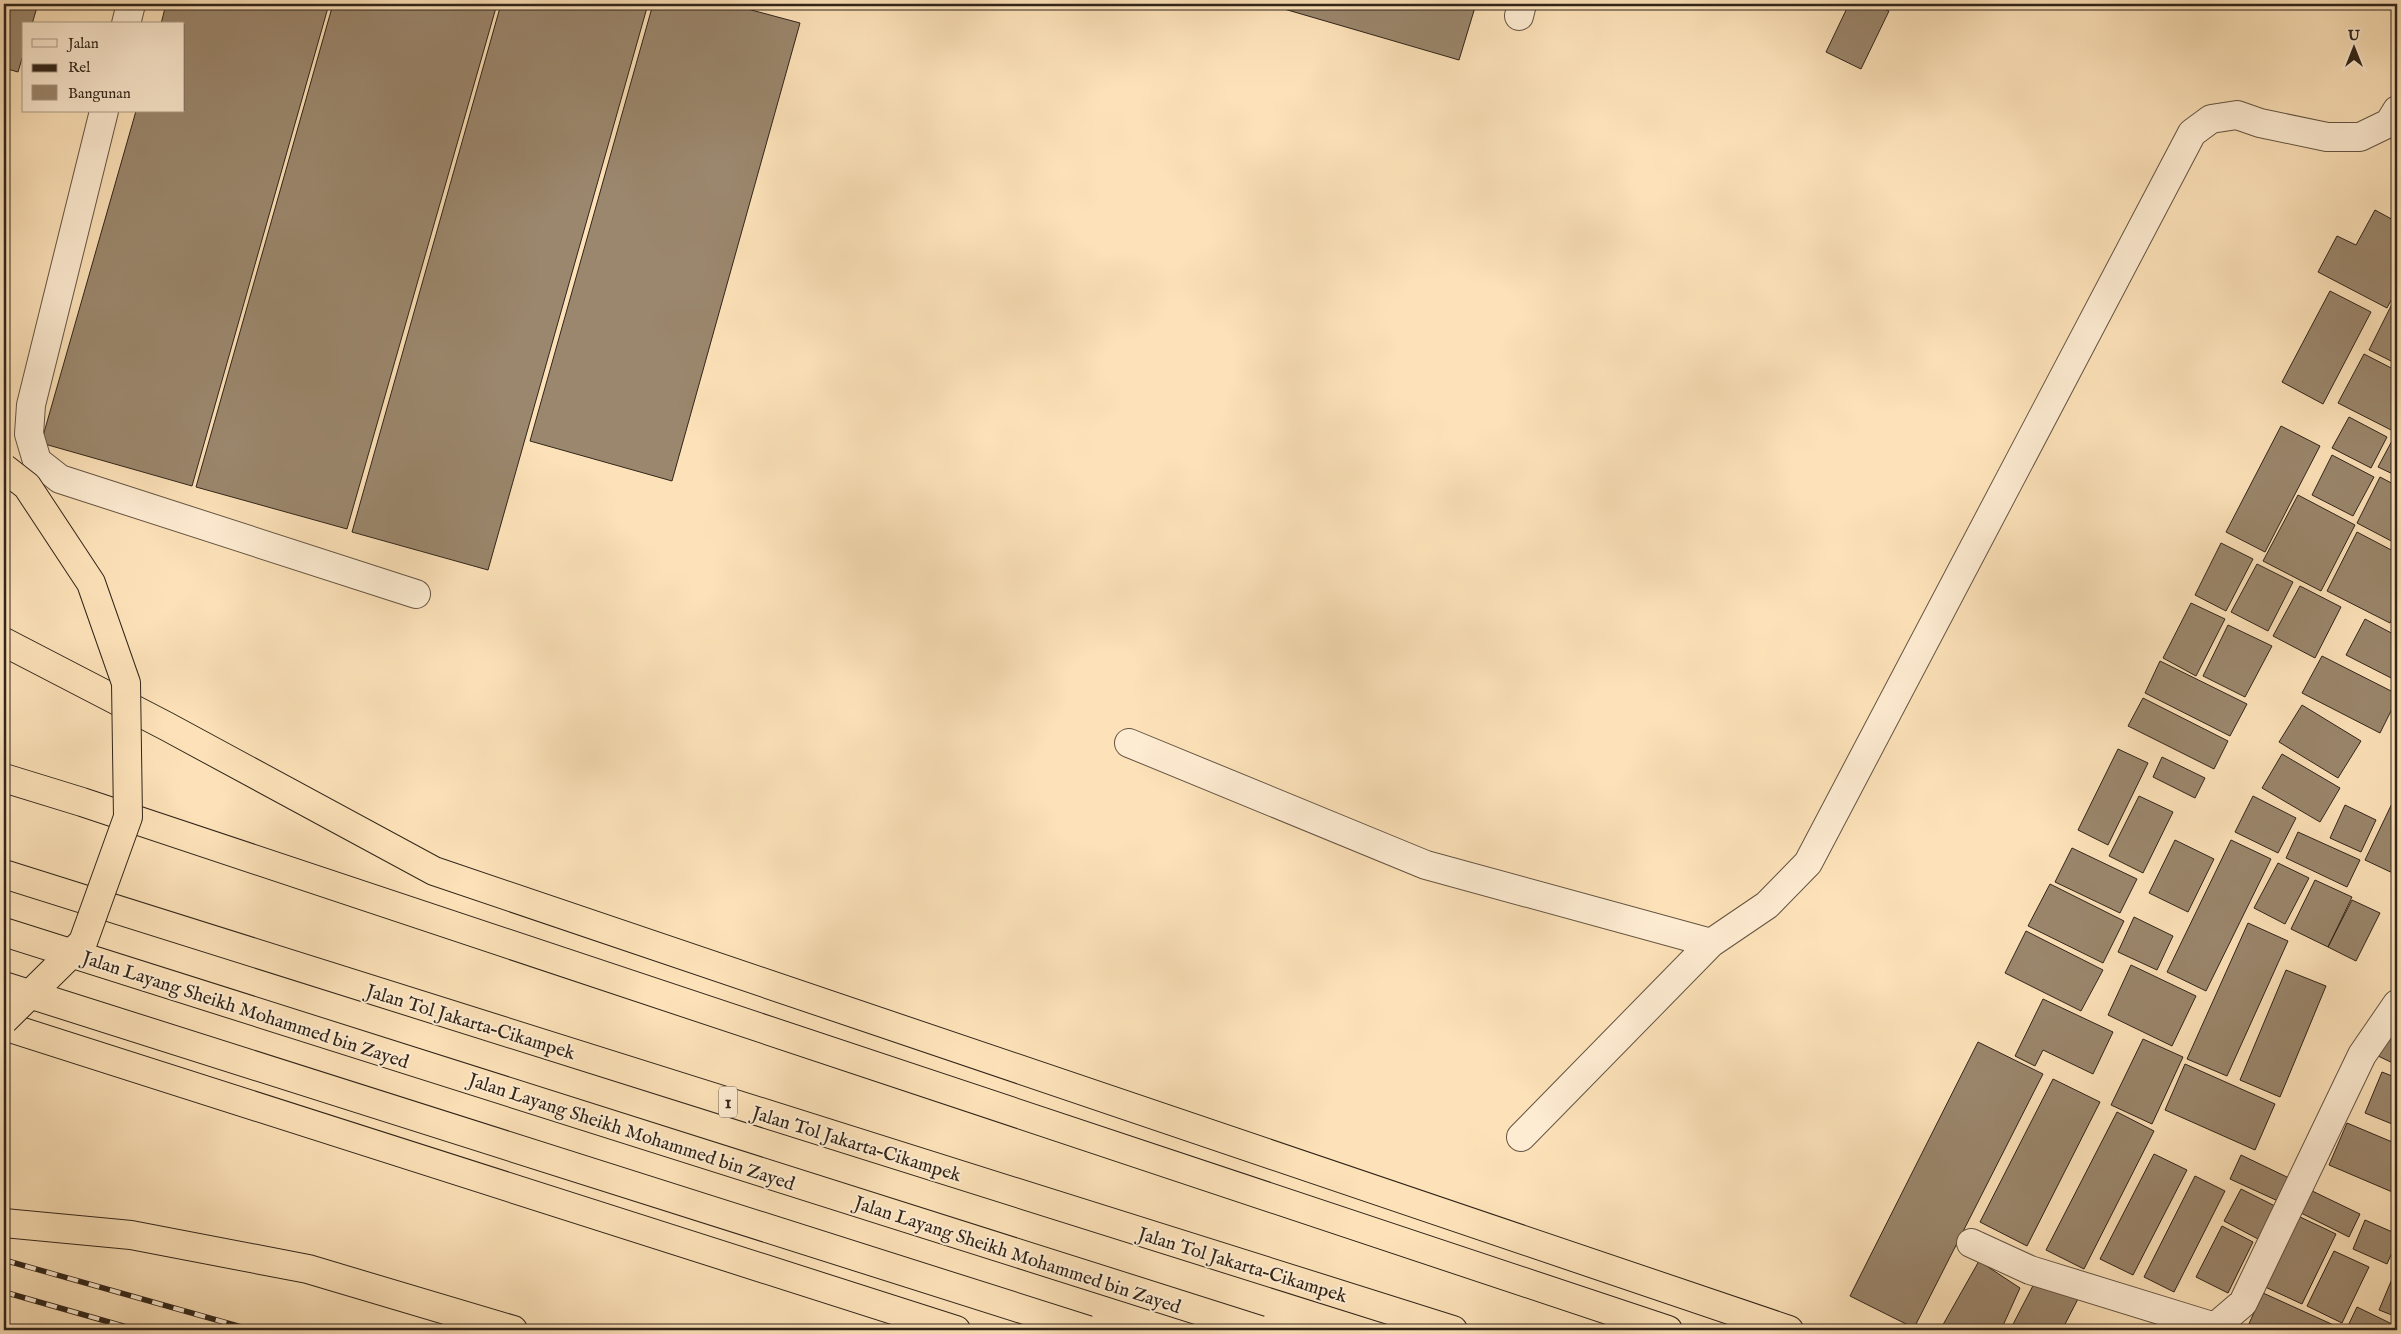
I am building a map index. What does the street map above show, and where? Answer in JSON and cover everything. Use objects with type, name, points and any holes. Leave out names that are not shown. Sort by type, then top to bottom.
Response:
[{"type":"highway","points":[[4,468],[27,486],[91,583],[126,684],[128,817],[83,942],[4,1020]]},
{"type":"highway","points":[[4,642],[166,726],[434,871],[1790,1330]]},
{"type":"highway","points":[[4,778],[92,805],[1668,1330]]},
{"type":"highway","name":"Jalan Tol Jakarta–Cikampek","points":[[4,874],[1453,1330]]},
{"type":"highway","name":"Jalan Layang Sheikh Mohammed bin Zayed","points":[[4,932],[1260,1330]]},
{"type":"highway","points":[[4,986],[1088,1330]]},
{"type":"highway","points":[[4,1026],[956,1330]]},
{"type":"highway","points":[[4,1223],[131,1235],[308,1268],[513,1330]]},
{"type":"street","points":[[126,22],[131,4]]},
{"type":"street","points":[[1522,1137],[1711,943],[1767,905],[1808,862],[2192,133],[2211,119],[2237,116],[2260,123],[2328,137],[2360,137],[2389,123],[2397,110]]},
{"type":"street","points":[[104,112],[31,405],[29,434],[37,461],[60,479],[416,594]]},
{"type":"street","points":[[1129,743],[1426,865],[1711,943]]},
{"type":"street","points":[[1970,1243],[2030,1270],[2215,1327],[2243,1303],[2362,1055],[2378,1029],[2397,1004]]},
{"type":"building","points":[[4,4],[38,4],[33,22],[22,22],[22,59],[18,72],[4,68]]},
{"type":"building","points":[[166,4],[329,4],[192,486],[41,443],[136,112],[185,112],[185,22],[162,22]]},
{"type":"building","points":[[333,4],[497,4],[347,529],[196,487]]},
{"type":"building","points":[[501,4],[648,4],[488,570],[352,532]]},
{"type":"building","points":[[653,4],[729,4],[800,23],[672,481],[530,441]]},
{"type":"building","points":[[1267,4],[1476,4],[1459,60]]},
{"type":"building","points":[[1849,4],[1873,4],[1889,11],[1861,69],[1826,52]]},
{"type":"building","points":[[2375,210],[2397,222],[2397,289],[2387,308],[2318,272],[2337,236],[2356,245]]},
{"type":"building","points":[[2330,291],[2371,312],[2323,404],[2282,382]]},
{"type":"building","points":[[2397,294],[2397,364],[2369,350]]},
{"type":"building","points":[[2364,354],[2397,371],[2397,433],[2338,403]]},
{"type":"building","points":[[2349,417],[2387,437],[2371,468],[2332,448]]},
{"type":"building","points":[[2281,426],[2320,446],[2265,552],[2226,532]]},
{"type":"building","points":[[2394,437],[2397,438],[2397,476],[2378,467]]},
{"type":"building","points":[[2332,455],[2374,477],[2353,516],[2312,495]]},
{"type":"building","points":[[2380,477],[2397,486],[2397,544],[2357,523]]},
{"type":"building","points":[[2298,495],[2355,525],[2321,591],[2263,561]]},
{"type":"building","points":[[2357,532],[2397,553],[2397,608],[2390,623],[2327,591]]},
{"type":"building","points":[[2221,543],[2253,559],[2226,611],[2195,595]]},
{"type":"building","points":[[2257,564],[2293,582],[2268,631],[2231,612]]},
{"type":"building","points":[[2300,586],[2341,607],[2315,658],[2273,636]]},
{"type":"building","points":[[2191,603],[2225,619],[2196,676],[2163,658]]},
{"type":"building","points":[[2365,619],[2397,636],[2397,681],[2346,655]]},
{"type":"building","points":[[2228,625],[2272,646],[2245,697],[2203,676]]},
{"type":"building","points":[[2322,656],[2397,694],[2397,699],[2380,733],[2302,693]]},
{"type":"building","points":[[2160,661],[2247,704],[2230,736],[2145,693]]},
{"type":"building","points":[[2143,698],[2228,741],[2214,769],[2128,726]]},
{"type":"building","points":[[2302,705],[2361,741],[2338,778],[2279,742]]},
{"type":"building","points":[[2118,749],[2148,763],[2108,845],[2078,830]]},
{"type":"building","points":[[2282,754],[2340,788],[2320,822],[2262,788]]},
{"type":"building","points":[[2162,757],[2205,778],[2195,798],[2153,777]]},
{"type":"building","points":[[2397,793],[2397,875],[2365,860]]},
{"type":"building","points":[[2139,796],[2173,812],[2143,873],[2109,856]]},
{"type":"building","points":[[2253,796],[2296,818],[2278,853],[2235,832]]},
{"type":"building","points":[[2345,805],[2376,820],[2361,852],[2330,838]]},
{"type":"building","points":[[2298,832],[2360,860],[2347,887],[2286,858]]},
{"type":"building","points":[[2175,840],[2214,859],[2188,912],[2149,893]]},
{"type":"building","points":[[2231,840],[2271,859],[2206,991],[2167,972]]},
{"type":"building","points":[[2072,848],[2137,879],[2120,913],[2055,882]]},
{"type":"building","points":[[2278,863],[2309,878],[2285,924],[2254,908]]},
{"type":"building","points":[[2315,880],[2352,897],[2328,947],[2291,929]]},
{"type":"building","points":[[2050,884],[2124,921],[2103,963],[2028,926]]},
{"type":"building","points":[[2352,900],[2380,913],[2356,961],[2328,947]]},
{"type":"building","points":[[2134,917],[2173,936],[2157,970],[2118,952]]},
{"type":"building","points":[[2248,923],[2288,941],[2227,1076],[2187,1059]]},
{"type":"building","points":[[2026,931],[2103,970],[2081,1011],[2005,973]]},
{"type":"building","points":[[2131,965],[2196,996],[2172,1046],[2108,1015]]},
{"type":"building","points":[[2286,970],[2326,986],[2280,1097],[2240,1080]]},
{"type":"building","points":[[2043,999],[2113,1032],[2093,1074],[2043,1050],[2035,1066],[2015,1056]]},
{"type":"building","points":[[2397,1011],[2397,1065],[2376,1055]]},
{"type":"building","points":[[2143,1039],[2183,1057],[2152,1124],[2111,1105]]},
{"type":"building","points":[[1978,1042],[2043,1074],[1914,1328],[1850,1296]]},
{"type":"building","points":[[2185,1064],[2275,1104],[2255,1150],[2165,1110]]},
{"type":"building","points":[[2382,1072],[2397,1078],[2397,1126],[2365,1113]]},
{"type":"building","points":[[2053,1079],[2100,1102],[2027,1246],[1980,1222]]},
{"type":"building","points":[[2117,1112],[2154,1131],[2084,1269],[2046,1250]]},
{"type":"building","points":[[2347,1123],[2397,1144],[2397,1194],[2329,1165]]},
{"type":"building","points":[[2154,1154],[2187,1170],[2133,1275],[2100,1259]]},
{"type":"building","points":[[2241,1155],[2289,1178],[2278,1201],[2230,1179]]},
{"type":"building","points":[[2195,1176],[2225,1191],[2174,1292],[2144,1277]]},
{"type":"building","points":[[2241,1189],[2275,1206],[2258,1239],[2224,1221]]},
{"type":"building","points":[[2308,1189],[2360,1214],[2349,1237],[2297,1211]]},
{"type":"building","points":[[2298,1216],[2336,1234],[2302,1304],[2263,1286]]},
{"type":"building","points":[[2365,1220],[2397,1234],[2397,1241],[2387,1264],[2353,1249]]},
{"type":"building","points":[[2222,1226],[2253,1242],[2228,1293],[2196,1277]]},
{"type":"building","points":[[2334,1251],[2369,1267],[2342,1323],[2307,1306]]},
{"type":"building","points":[[1979,1261],[2020,1288],[2001,1330],[1940,1330]]},
{"type":"building","points":[[2397,1267],[2397,1317],[2379,1310]]},
{"type":"building","points":[[2038,1276],[2079,1297],[2062,1330],[2010,1330]]},
{"type":"building","points":[[2263,1293],[2338,1327],[2337,1330],[2252,1330],[2247,1328]]},
{"type":"building","points":[[2357,1307],[2392,1324],[2389,1330],[2346,1330]]},
{"type":"railway","points":[[4,1260],[252,1330]]},
{"type":"railway","points":[[4,1292],[137,1330]]}]
